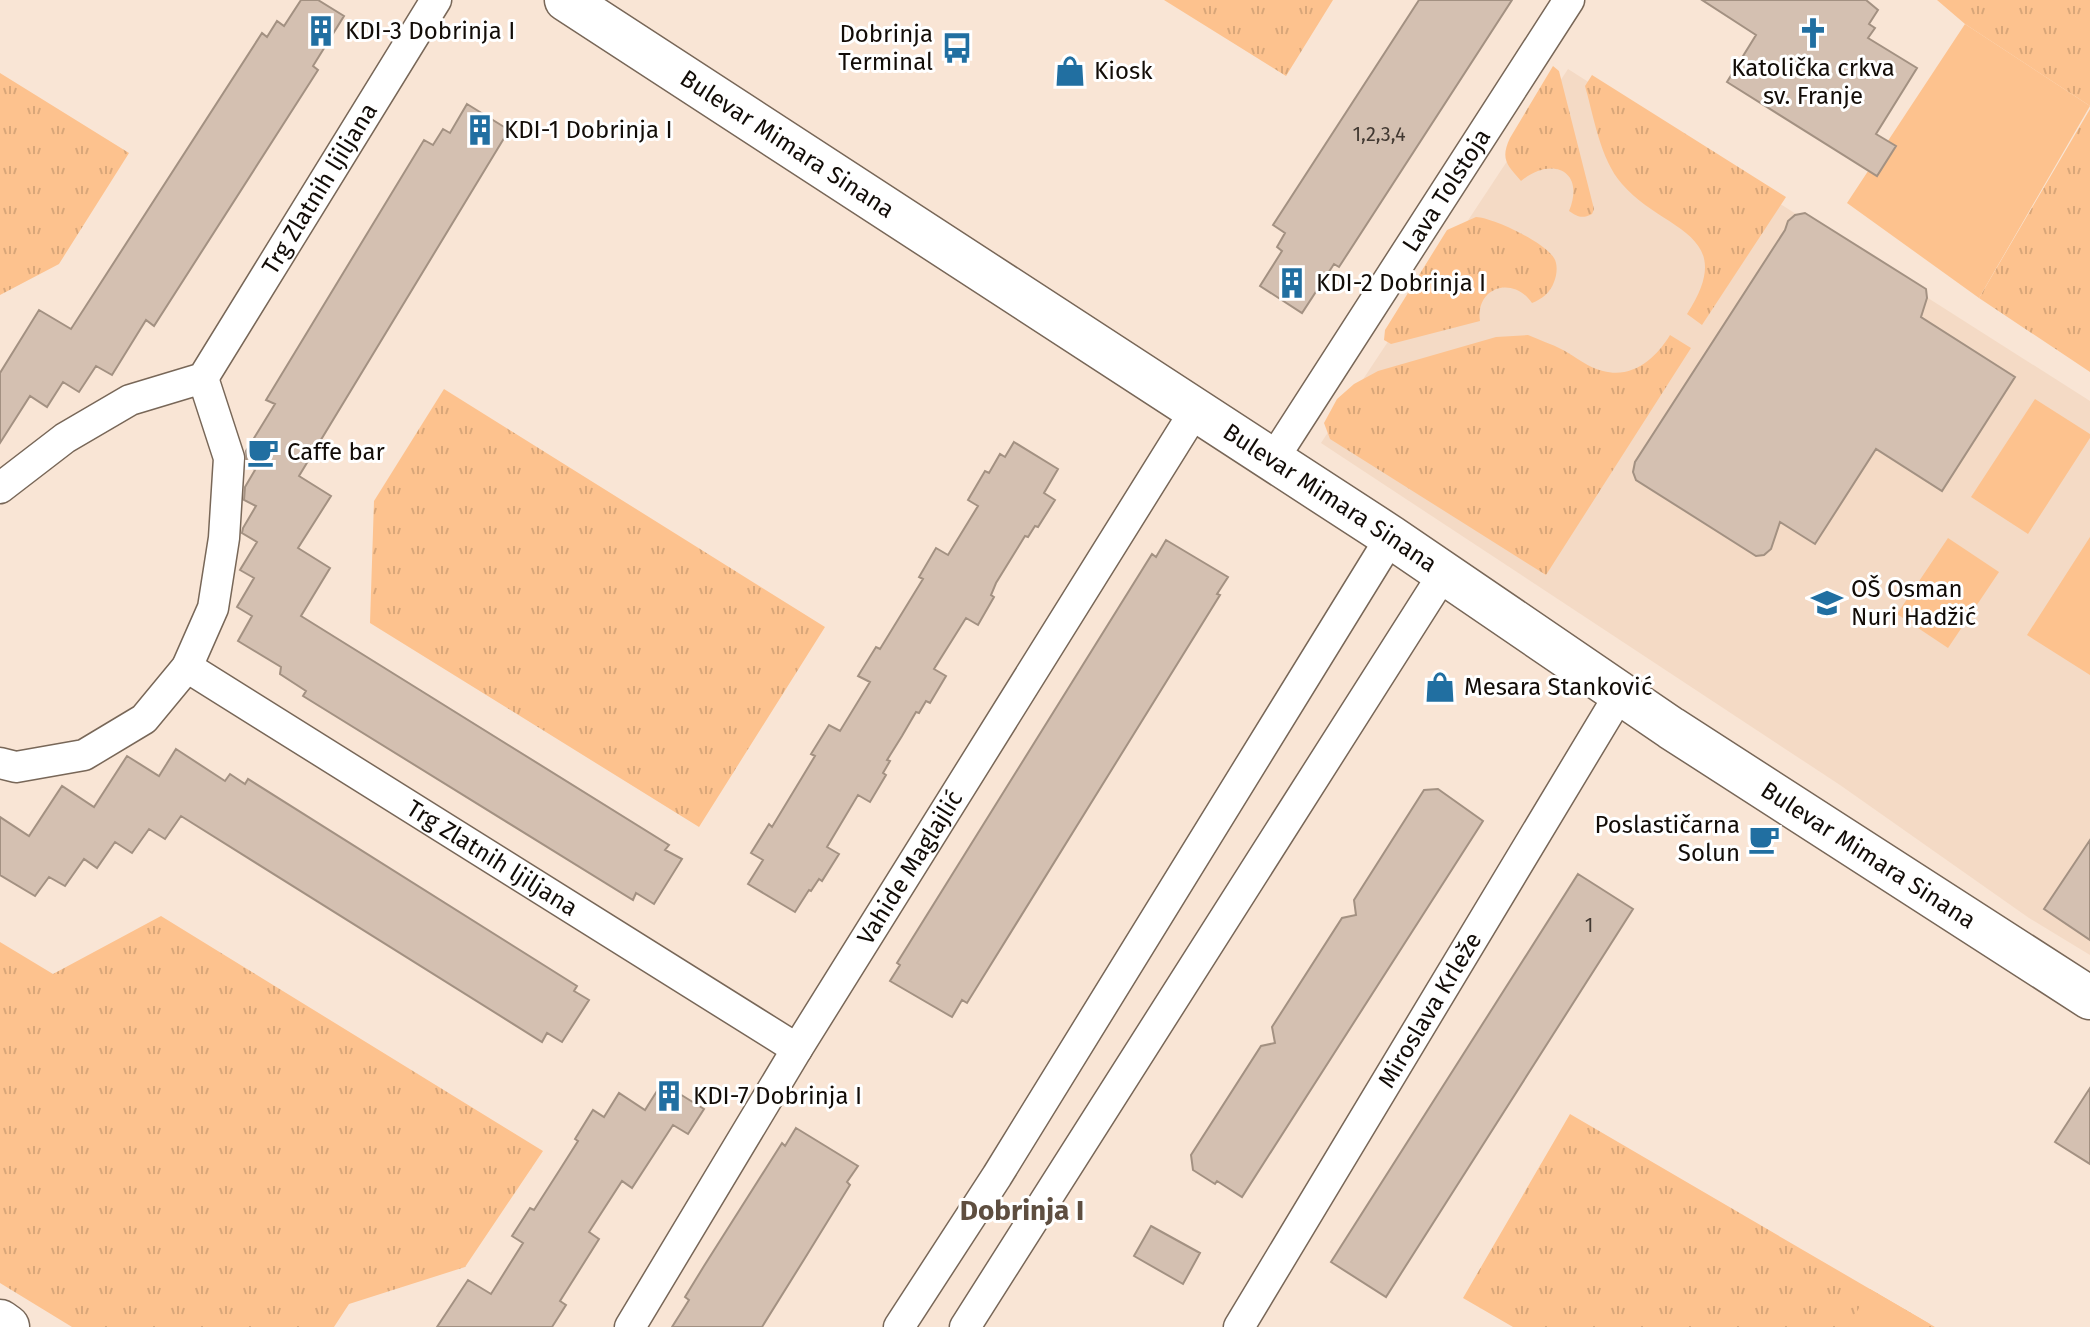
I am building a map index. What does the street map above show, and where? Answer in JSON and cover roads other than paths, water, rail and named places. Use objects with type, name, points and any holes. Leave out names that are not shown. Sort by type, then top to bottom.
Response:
[{"type":"main road","points":[[0,1322],[7,1327]]},
{"type":"street","name":"Trg Zlatnih ljiljana","points":[[203,378],[436,0]]},
{"type":"street","name":"Bulevar Mimara Sinana","points":[[566,0],[1391,537],[1620,694],[2090,998]]},
{"type":"street","name":"Lava Tolstoja","points":[[1272,461],[1569,0]]},
{"type":"street","points":[[0,488],[65,438],[130,400],[203,378],[229,458],[224,538],[213,608],[187,667],[144,719],[84,755],[16,767],[0,763]]},
{"type":"street","name":"Vahide Maglajlić","points":[[630,1327],[797,1049],[1195,411]]},
{"type":"street","points":[[899,1327],[997,1176],[1391,537]]},
{"type":"street","points":[[965,1327],[1444,573]]},
{"type":"street","name":"Trg Zlatnih ljiljana","points":[[187,667],[797,1049]]},
{"type":"street","name":"Miroslava Krleže","points":[[1240,1326],[1620,694]]},
{"type":"place","name":"KDI-3 Dobrinja I","points":[[321,31]]},
{"type":"place","name":"Katolička crkva sv. Franje","points":[[1813,33]]},
{"type":"place","name":"Dobrinja Terminal","points":[[957,48]]},
{"type":"place","name":"Kiosk","points":[[1070,71]]},
{"type":"place","name":"KDI-1 Dobrinja I","points":[[480,130]]},
{"type":"place","name":"KDI-2 Dobrinja I","points":[[1292,283]]},
{"type":"place","name":"Caffe bar","points":[[263,452]]},
{"type":"place","name":"OŠ Osman Nuri Hadžić","points":[[1827,603]]},
{"type":"place","name":"Mesara Stanković","points":[[1440,687]]},
{"type":"place","name":"Poslastičarna Solun","points":[[1764,839]]},
{"type":"place","name":"KDI-7 Dobrinja I","points":[[669,1096]]},
{"type":"district","name":"Dobrinja I","points":[[1022,1210]]}]
